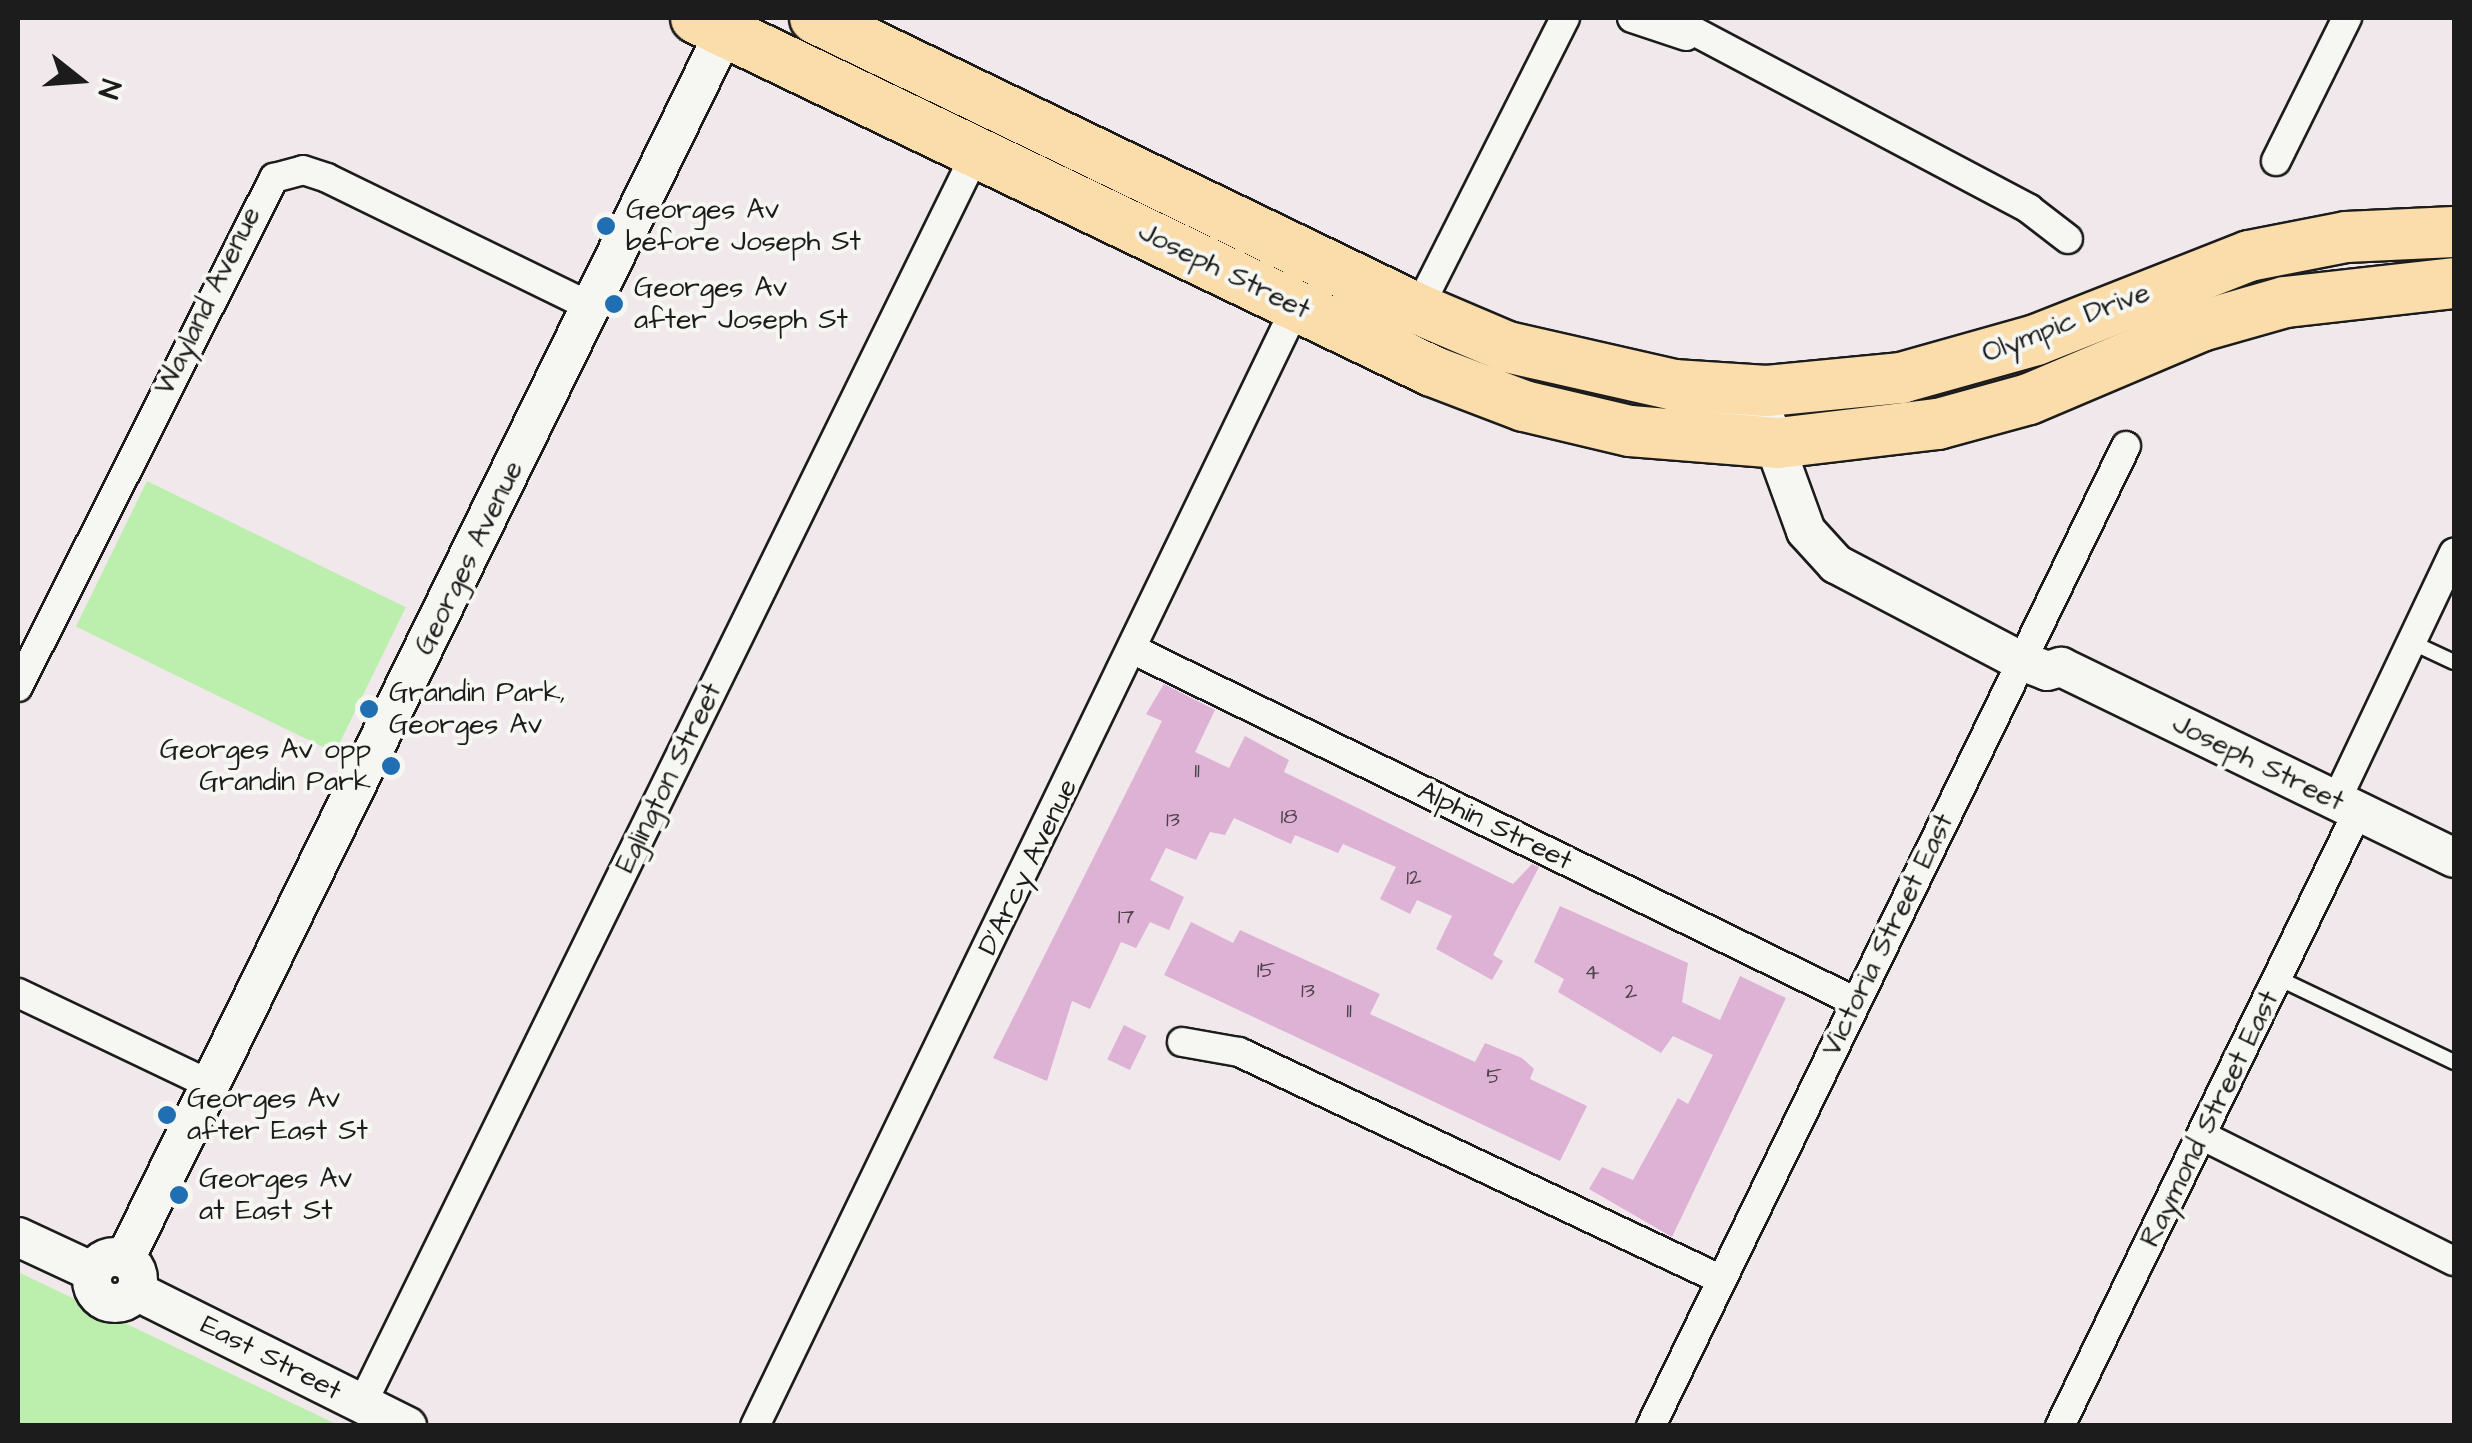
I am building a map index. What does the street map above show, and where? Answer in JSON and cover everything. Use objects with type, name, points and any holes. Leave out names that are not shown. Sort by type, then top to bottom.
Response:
[{"type":"highway","name":"Joseph Street","points":[[815,18],[1418,309],[1507,347],[1674,385]]},
{"type":"highway","name":"Joseph Street","points":[[718,22],[976,153],[1296,306],[1524,406],[1630,432],[1781,453]]},
{"type":"highway","name":"Olympic Drive","points":[[1674,385],[1767,391],[1901,378],[2020,346],[2250,256],[2346,237],[2454,232]]},
{"type":"highway","name":"Olympic Drive","points":[[1781,453],[1998,409],[2201,326],[2285,302],[2454,282]]},
{"type":"main road","name":"Georges Avenue","points":[[118,1274],[592,307],[718,22]]},
{"type":"main road","name":"Joseph Street","points":[[1674,385],[1698,407],[1766,421],[1781,453],[1795,508],[1823,554],[2024,650],[2047,672],[2061,668],[2454,858]]},
{"type":"main road","name":"East Street","points":[[18,1237],[118,1274],[407,1426]]},
{"type":"street","points":[[1418,309],[1565,18]]},
{"type":"street","points":[[1632,18],[1706,43]]},
{"type":"street","points":[[1669,18],[1706,43],[2028,209],[2068,239]]},
{"type":"street","points":[[2276,161],[2348,18]]},
{"type":"street","name":"Eglington Street","points":[[362,1404],[976,153]]},
{"type":"street","name":"Wayland Avenue","points":[[18,687],[274,178],[302,170],[328,178],[592,307]]},
{"type":"street","name":"D'Arcy Avenue","points":[[755,1426],[1134,650],[1296,306]]},
{"type":"street","name":"Victoria Street East","points":[[1651,1426],[2126,446]]},
{"type":"street","name":"Raymond Street East","points":[[2060,1426],[2278,978],[2411,642],[2454,553]]},
{"type":"street","name":"Alphin Street","points":[[1134,650],[1856,1002]]},
{"type":"street","points":[[18,993],[210,1084]]},
{"type":"street","points":[[1182,1042],[1239,1052],[1722,1280]]},
{"type":"street","points":[[2203,1136],[2454,1261]]},
{"type":"lane","points":[[2411,642],[2454,662]]},
{"type":"lane","points":[[2278,978],[2454,1062]]},
{"type":"green space","points":[[147,481],[406,607],[335,753],[76,627]]},
{"type":"green space","points":[[18,1272],[338,1425],[18,1425]]},
{"type":"building","points":[[1164,684],[1215,710],[1195,752],[1229,768],[1245,736],[1289,760],[1284,772],[1513,884],[1532,864],[1539,867],[1493,955],[1503,961],[1492,980],[1436,949],[1452,916],[1417,900],[1410,914],[1380,899],[1396,867],[1343,844],[1338,853],[1295,835],[1291,844],[1234,818],[1225,835],[1210,832],[1196,860],[1166,848],[1150,880],[1184,897],[1169,930],[1150,922],[1136,948],[1121,942],[1090,1009],[1072,1001],[1047,1081],[993,1058],[1162,721],[1146,714]]},
{"type":"building","points":[[1560,906],[1688,963],[1682,1002],[1720,1020],[1740,976],[1786,998],[1672,1237],[1589,1189],[1602,1167],[1633,1180],[1678,1098],[1688,1104],[1713,1055],[1673,1036],[1661,1053],[1558,992],[1564,979],[1534,962]]},
{"type":"building","points":[[1191,922],[1233,943],[1240,930],[1380,994],[1370,1014],[1475,1062],[1485,1043],[1522,1058],[1534,1069],[1530,1079],[1587,1106],[1560,1161],[1164,975]]},
{"type":"building","points":[[1124,1025],[1146,1036],[1130,1070],[1107,1059]]},
{"type":"place","name":"Georges Av before Joseph St","points":[[606,226]]},
{"type":"place","name":"Georges Av after Joseph St","points":[[614,304]]},
{"type":"place","name":"Grandin Park, Georges Av","points":[[369,709]]},
{"type":"place","name":"Georges Av opp Grandin Park","points":[[391,766]]},
{"type":"place","name":"Georges Av after East St","points":[[167,1115]]},
{"type":"place","name":"Georges Av at East St","points":[[179,1195]]}]
